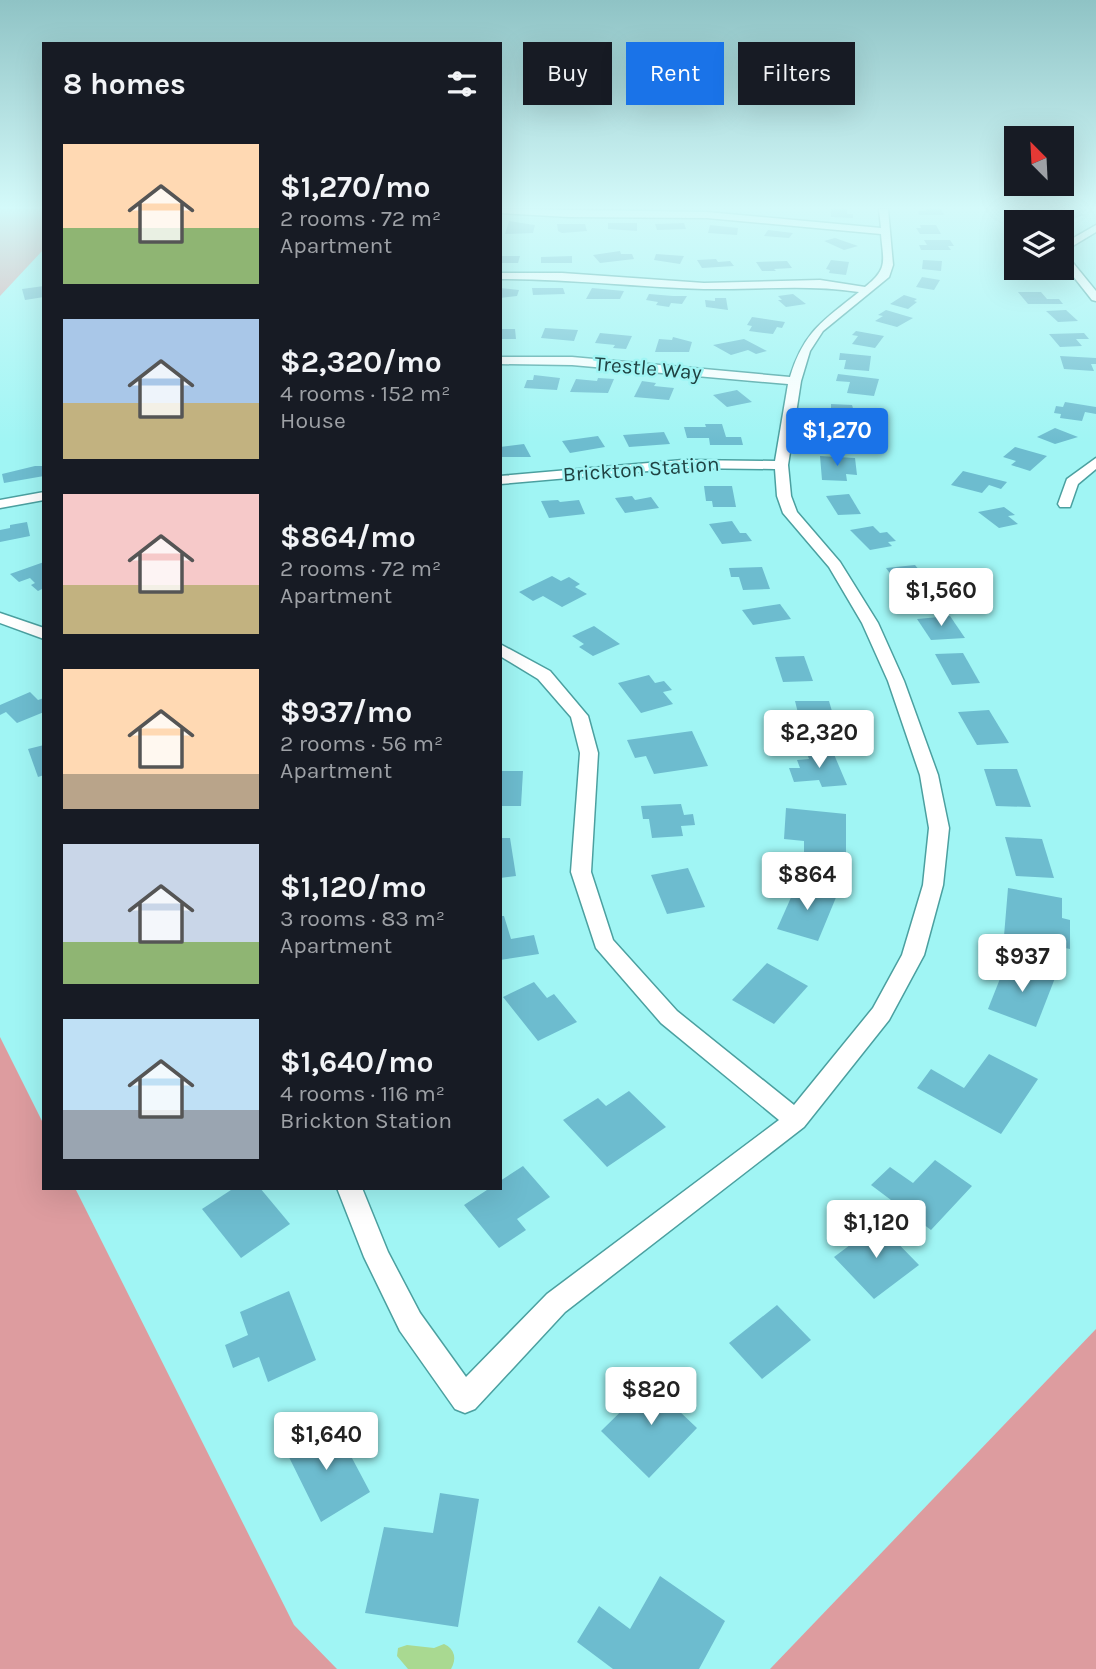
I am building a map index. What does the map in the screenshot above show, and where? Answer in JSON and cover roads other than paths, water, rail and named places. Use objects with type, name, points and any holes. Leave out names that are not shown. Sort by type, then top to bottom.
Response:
[{"type":"street","points":[[846,287],[866,290]]},
{"type":"street","points":[[350,1190],[377,1257],[410,1322],[466,1399],[556,1303],[796,1120],[881,1014],[913,955],[933,885],[939,828],[929,775],[896,681],[870,623],[835,565],[790,513],[784,496],[781,465],[795,381],[804,351],[819,329],[870,287]]},
{"type":"street","name":"Trestle Way","points":[[502,360],[572,361],[795,381]]},
{"type":"street","name":"Brickton Station","points":[[502,480],[683,464],[743,462],[781,465]]},
{"type":"street","points":[[1065,504],[1072,482],[1096,462]]},
{"type":"street","points":[[0,504],[42,496]]},
{"type":"street","points":[[0,618],[42,633]]},
{"type":"street","points":[[502,650],[544,675],[579,716],[589,753],[581,872],[603,943],[669,1017],[796,1120]]}]
